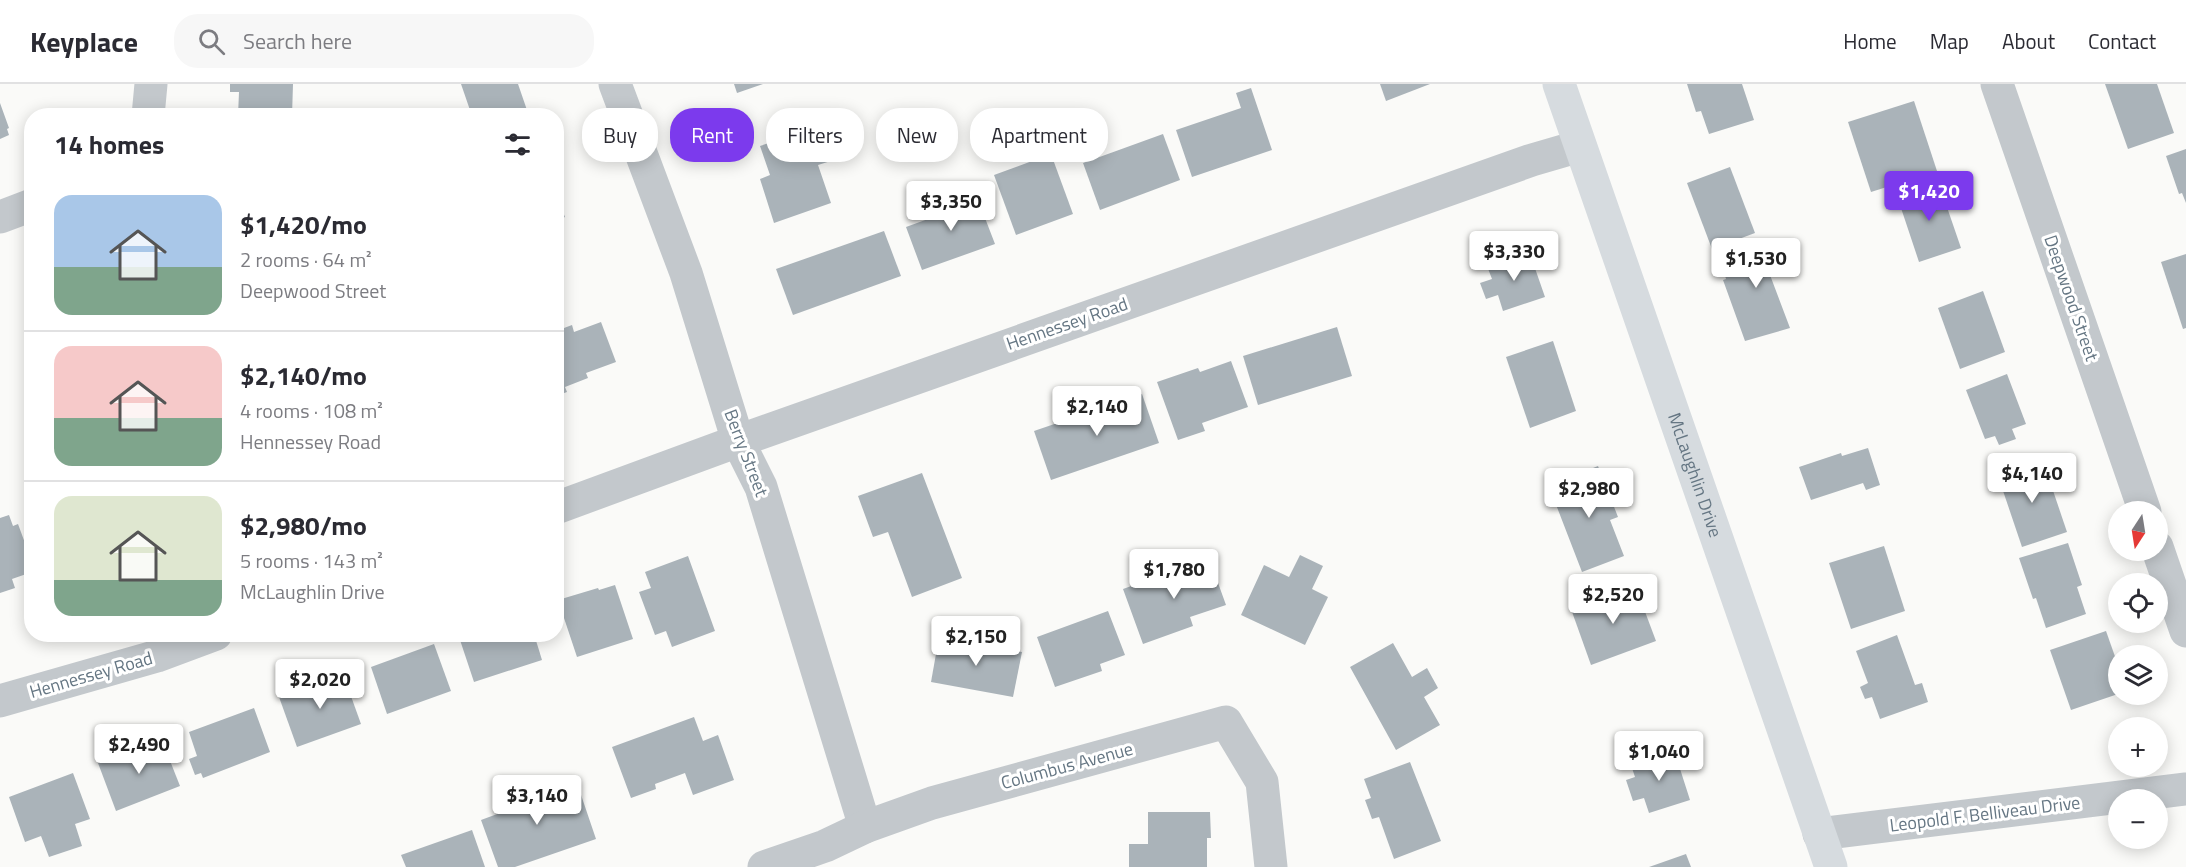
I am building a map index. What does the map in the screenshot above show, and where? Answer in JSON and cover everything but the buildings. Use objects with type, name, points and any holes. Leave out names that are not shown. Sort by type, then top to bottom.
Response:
[{"type":"main road","name":"McLaughlin Drive","points":[[1559,84],[1831,867]]},
{"type":"street","points":[[149,108],[151,84]]},
{"type":"street","name":"Berry Street","points":[[615,84],[686,273],[738,441],[761,487],[865,827]]},
{"type":"street","name":"Deepwood Street","points":[[1997,84],[2141,501]]},
{"type":"street","name":"Hennessey Road","points":[[564,505],[738,441],[1532,160],[1580,146]]},
{"type":"street","points":[[0,217],[24,208]]},
{"type":"street","points":[[2162,561],[2186,631]]},
{"type":"street","name":"Hennessey Road","points":[[0,701],[157,656],[195,642]]},
{"type":"street","name":"Columbus Avenue","points":[[764,867],[825,846],[865,827],[932,803],[1226,722],[1262,782],[1271,867]]},
{"type":"street","name":"Leopold F. Belliveau Drive","points":[[1819,834],[2186,789]]}]
